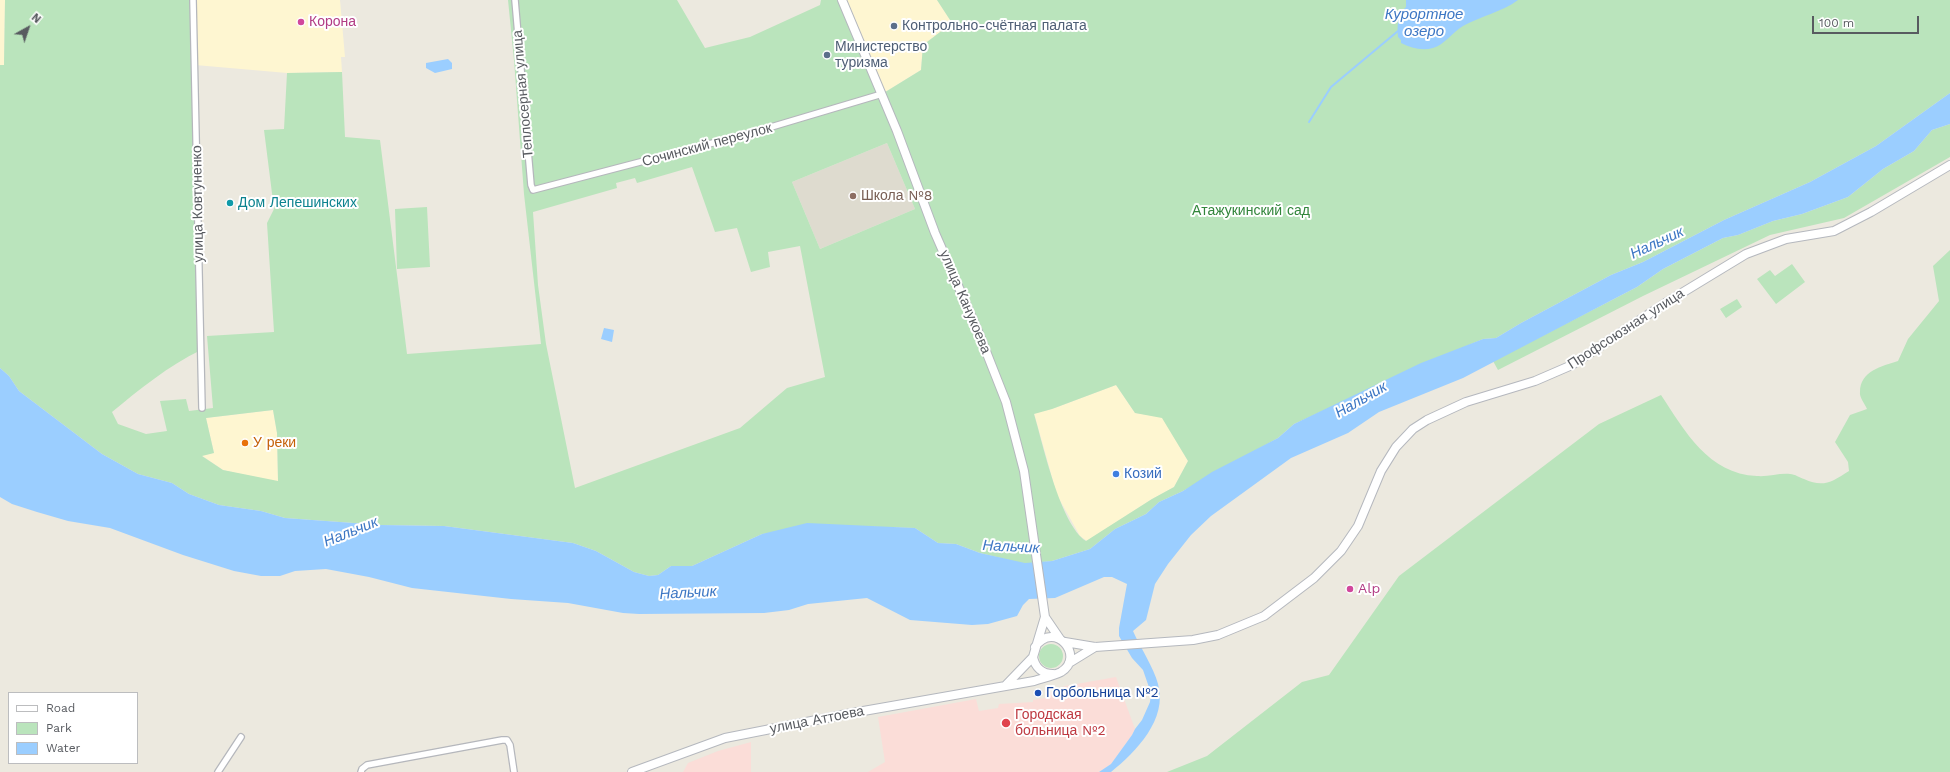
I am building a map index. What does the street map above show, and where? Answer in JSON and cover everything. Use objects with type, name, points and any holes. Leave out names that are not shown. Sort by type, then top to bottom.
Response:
[{"type":"street","name":"улица Ковтуненко","points":[[193,0],[202,408]]},
{"type":"street","name":"Теплосерная улица","points":[[515,0],[532,189]]},
{"type":"street","name":"улица Канукоева","points":[[842,0],[882,94],[935,232],[1006,402],[1022,465],[1045,616]]},
{"type":"street","name":"Сочинский переулок","points":[[532,189],[536,190],[751,134],[882,94]]},
{"type":"street","name":"Профсоюзная улица","points":[[1062,641],[1095,647],[1181,642],[1218,635],[1252,622],[1275,608],[1314,578],[1341,551],[1351,538],[1369,502],[1381,471],[1396,447],[1413,429],[1427,420],[1466,402],[1535,381],[1572,365],[1667,302],[1746,254],[1786,239],[1834,231],[1872,212],[1950,166]]},
{"type":"street","points":[[1045,616],[1070,652],[1069,663],[1066,668],[1055,674],[1040,670],[1034,662],[1033,657],[1045,616]]},
{"type":"street","points":[[1035,647],[1038,642],[1049,637],[1062,641]]},
{"type":"street","points":[[1069,663],[1095,647]]},
{"type":"street","points":[[1006,685],[1033,657]]},
{"type":"street","name":"улица Аттоева","points":[[632,772],[725,738],[838,715],[1034,681],[1055,674]]},
{"type":"street","points":[[218,772],[241,737]]},
{"type":"street","points":[[361,772],[362,769],[367,766],[507,740],[510,745],[514,772]]},
{"type":"shaded area","points":[[0,0],[5,0],[4,65],[0,65]]},
{"type":"shaded area","points":[[193,0],[340,0],[345,57],[341,57],[342,72],[287,73],[195,65]]},
{"type":"shaded area","points":[[842,0],[937,0],[952,23],[923,45],[921,70],[882,94]]},
{"type":"shaded area","name":"Школа №8","points":[[887,143],[915,209],[820,249],[792,182]]},
{"type":"shaded area","name":"Козий","points":[[1116,385],[1135,413],[1162,417],[1188,461],[1174,487],[1152,499],[1087,541],[1080,536],[1057,495],[1034,413],[1052,409]]},
{"type":"shaded area","name":"У реки","points":[[273,410],[277,433],[278,482],[223,470],[201,455],[214,453],[206,418]]},
{"type":"shaded area","name":"Городская больница №2","points":[[1116,677],[1135,729],[1111,764],[1099,772],[868,772],[885,762],[878,717],[976,699],[979,711],[998,708],[999,704],[1033,702],[1033,700],[1045,698],[1046,694],[1065,686]]},
{"type":"shaded area","points":[[751,742],[751,772],[683,772],[688,763],[718,751]]},
{"type":"green space","name":"Атажукинский сад","points":[[5,0],[193,0],[201,350],[177,363],[144,386],[112,412],[118,424],[146,434],[167,431],[160,401],[186,399],[189,411],[213,408],[207,336],[274,332],[267,223],[274,209],[264,130],[284,129],[287,73],[342,72],[345,137],[380,140],[407,354],[541,344],[524,194],[508,0],[677,0],[705,48],[750,37],[820,5],[821,0],[842,0],[882,94],[921,70],[923,45],[952,23],[937,0],[1950,0],[1950,93],[1876,146],[1810,182],[1724,220],[1643,262],[1611,275],[1496,338],[1483,339],[1471,344],[1294,424],[1278,438],[1183,491],[1159,502],[1146,514],[1115,529],[1090,549],[1052,561],[1025,564],[980,553],[956,544],[938,543],[915,528],[847,526],[762,534],[692,566],[671,566],[658,575],[649,576],[634,572],[596,551],[573,543],[444,526],[381,525],[285,518],[261,511],[219,505],[189,494],[172,483],[138,474],[102,454],[19,391],[9,376],[0,368],[0,65],[4,65]],"holes":[[[887,143],[915,209],[820,249],[792,182]],[[692,167],[715,232],[737,228],[751,272],[770,267],[768,252],[800,246],[825,377],[787,388],[740,428],[575,488],[546,344],[538,285],[533,212],[617,188],[616,183],[635,178],[637,183]],[[1116,385],[1135,413],[1162,418],[1188,461],[1174,487],[1152,499],[1086,541],[1077,532],[1060,501],[1034,414],[1052,409]],[[273,410],[277,433],[278,481],[223,470],[202,456],[214,453],[206,418]]]},
{"type":"green space","points":[[1950,124],[1950,157],[1844,218],[1770,235],[1643,296],[1498,370],[1493,361],[1637,287],[1663,269],[1723,238],[1738,235],[1773,221],[1802,214],[1848,197],[1883,169],[1914,151],[1932,130]]},
{"type":"green space","points":[[427,207],[430,267],[397,269],[395,209]]},
{"type":"green space","points":[[1950,250],[1950,772],[1167,772],[1207,756],[1302,682],[1329,675],[1399,576],[1599,424],[1661,395],[1689,436],[1711,459],[1725,468],[1740,473],[1757,476],[1792,474],[1817,483],[1832,481],[1849,471],[1848,462],[1835,442],[1850,415],[1867,409],[1860,396],[1861,385],[1868,374],[1873,370],[1898,361],[1908,339],[1939,301],[1933,266]]},
{"type":"green space","points":[[1792,264],[1805,282],[1776,304],[1757,279],[1770,270],[1775,276]]},
{"type":"green space","points":[[1737,299],[1742,307],[1726,318],[1720,309]]},
{"type":"green space","points":[[1051,644],[1060,647],[1063,656],[1060,665],[1051,668],[1042,665],[1039,656],[1042,647]]},
{"type":"water","name":"Курортное озеро","points":[[1406,0],[1518,0],[1505,8],[1463,26],[1437,46],[1425,49],[1413,48],[1405,45],[1401,43],[1401,40],[1398,37],[1398,21],[1401,13],[1406,7]]},
{"type":"water","points":[[448,59],[452,63],[452,69],[435,73],[426,68],[426,63]]},
{"type":"water","name":"Нальчик","points":[[1950,93],[1950,124],[1932,130],[1914,151],[1883,169],[1848,197],[1802,214],[1773,221],[1738,235],[1723,238],[1663,269],[1637,287],[1463,378],[1379,412],[1348,433],[1291,458],[1211,516],[1191,535],[1168,564],[1155,584],[1146,620],[1133,631],[1150,664],[1158,684],[1160,697],[1158,710],[1148,734],[1130,755],[1111,772],[1099,772],[1111,764],[1142,720],[1150,702],[1151,693],[1143,670],[1132,658],[1119,636],[1119,628],[1127,584],[1112,577],[1104,577],[1055,598],[1029,599],[1023,605],[1017,616],[988,624],[972,625],[910,620],[867,598],[808,604],[789,610],[764,613],[623,613],[568,603],[511,599],[412,588],[369,577],[326,569],[295,571],[280,576],[261,576],[234,571],[183,555],[110,528],[68,521],[12,504],[0,497],[0,368],[9,376],[19,391],[102,454],[138,474],[172,483],[189,494],[219,505],[261,511],[285,518],[381,525],[444,526],[573,543],[596,551],[634,572],[649,576],[658,575],[671,566],[692,566],[762,534],[807,523],[915,528],[938,543],[956,544],[980,553],[1025,563],[1052,561],[1090,549],[1115,529],[1146,514],[1159,502],[1183,491],[1212,472],[1278,438],[1294,424],[1421,363],[1483,339],[1496,338],[1611,275],[1643,262],[1724,220],[1810,182],[1876,146]]},
{"type":"water","points":[[604,328],[614,330],[612,342],[601,339]]},
{"type":"waterway","points":[[1309,122],[1331,87],[1398,31]]},
{"type":"place","name":"Корона","points":[[301,22]]},
{"type":"place","name":"Контрольно-счётная палата","points":[[894,26]]},
{"type":"place","name":"Министерство туризма","points":[[827,55]]},
{"type":"place","name":"Школа №8","points":[[853,196]]},
{"type":"place","name":"Дом Лепешинских","points":[[230,203]]},
{"type":"place","name":"У реки","points":[[245,443]]},
{"type":"place","name":"Козий","points":[[1116,474]]},
{"type":"place","name":"Alp","points":[[1350,589]]},
{"type":"place","name":"Горбольница №2","points":[[1038,693]]},
{"type":"place","name":"Городская больница №2","points":[[1006,723]]}]
